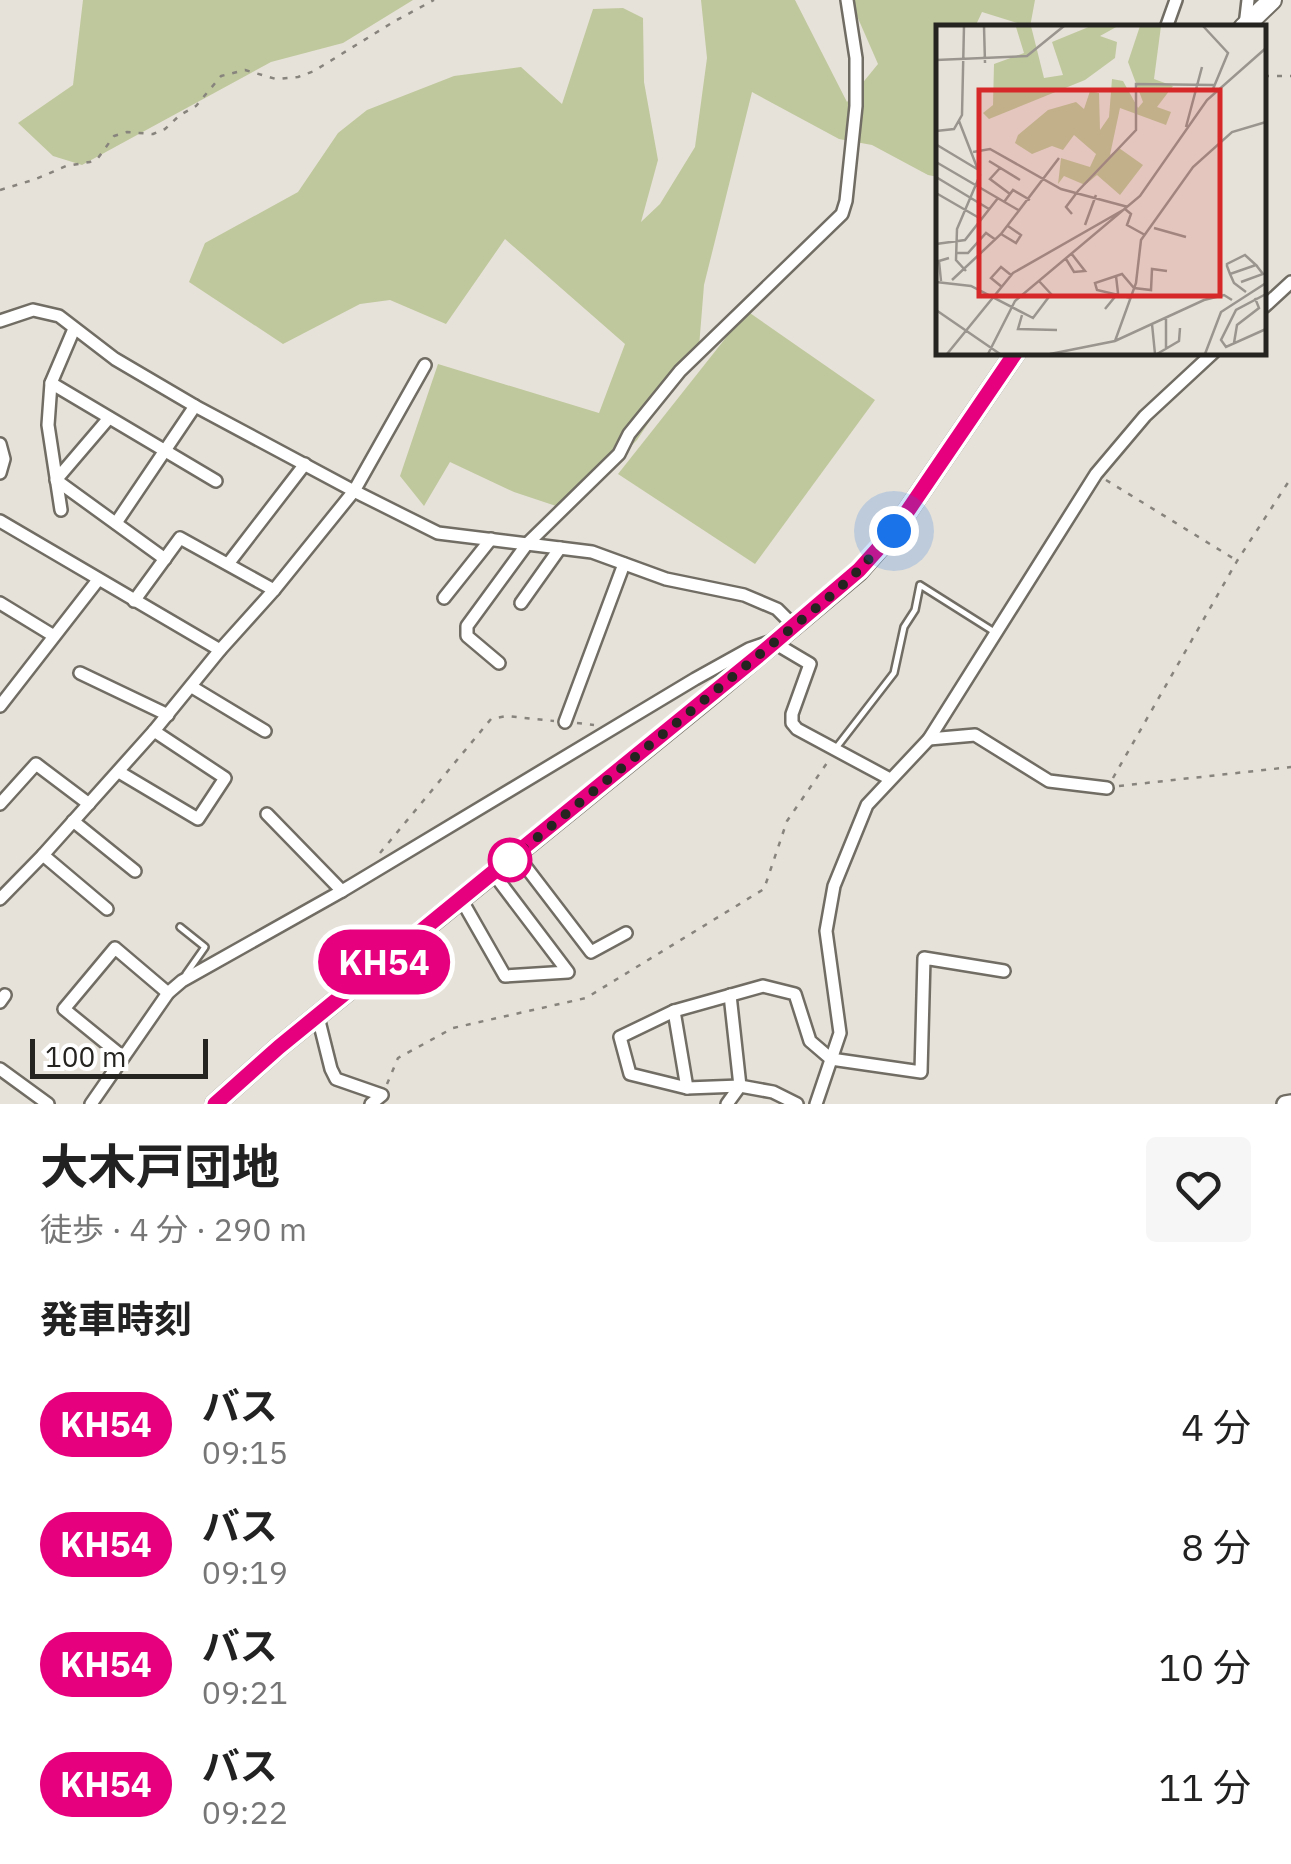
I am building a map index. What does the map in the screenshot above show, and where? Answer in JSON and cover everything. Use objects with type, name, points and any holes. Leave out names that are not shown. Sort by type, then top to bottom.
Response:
[{"type":"main road","points":[[1246,25],[1272,0]]},
{"type":"main road","points":[[215,1104],[268,1056],[859,570],[894,531],[1014,355]]},
{"type":"street","points":[[498,663],[467,636],[467,626],[527,544],[619,454],[629,434],[680,371],[842,214],[856,106],[856,58],[847,0]]},
{"type":"street","points":[[1167,25],[1176,0]]},
{"type":"street","points":[[1244,25],[1248,0]]},
{"type":"street","points":[[1266,305],[1291,282]]},
{"type":"street","points":[[0,320],[32,310],[59,316],[115,359],[195,406],[438,533],[592,552],[666,579],[744,596],[777,609],[794,626]]},
{"type":"street","points":[[61,510],[48,425],[52,384],[74,329]]},
{"type":"street","points":[[816,1104],[840,1033],[826,932],[834,886],[868,805],[929,739],[1096,474],[1145,416],[1211,355]]},
{"type":"street","points":[[0,898],[119,772],[354,491],[425,365]]},
{"type":"street","points":[[52,384],[216,481]]},
{"type":"street","points":[[116,524],[195,406]]},
{"type":"street","points":[[56,480],[109,418]]},
{"type":"street","points":[[0,444],[4,459],[0,474]]},
{"type":"street","points":[[228,564],[305,464]]},
{"type":"street","points":[[56,480],[165,559]]},
{"type":"street","points":[[0,522],[220,650]]},
{"type":"street","points":[[134,601],[180,538],[274,590]]},
{"type":"street","points":[[444,598],[491,539]]},
{"type":"street","points":[[521,603],[560,548]]},
{"type":"street","points":[[565,722],[624,564]]},
{"type":"street","points":[[0,706],[5,689],[98,580]]},
{"type":"street","points":[[0,603],[54,636]]},
{"type":"street","points":[[91,1104],[168,994],[182,982],[749,649],[778,639],[783,648],[810,664],[792,723],[890,779]]},
{"type":"street","points":[[80,673],[168,715]]},
{"type":"street","points":[[192,687],[265,730]]},
{"type":"street","points":[[119,772],[198,819],[224,778],[154,731]]},
{"type":"street","points":[[929,739],[974,735],[1049,781],[1107,788]]},
{"type":"street","points":[[0,804],[36,764],[89,804]]},
{"type":"street","points":[[267,814],[342,891]]},
{"type":"street","points":[[74,821],[135,870]]},
{"type":"street","points":[[516,854],[591,952],[626,933]]},
{"type":"street","points":[[43,855],[107,910]]},
{"type":"street","points":[[461,899],[505,976],[568,972],[493,873]]},
{"type":"street","points":[[418,934],[440,976]]},
{"type":"street","points":[[123,1056],[64,1009],[114,948],[168,994]]},
{"type":"street","points":[[796,1104],[773,1092],[740,1086],[687,1088],[630,1074],[620,1037],[674,1011],[763,986],[795,994],[810,1041],[831,1059],[922,1072],[924,958],[1004,971]]},
{"type":"street","points":[[727,1104],[740,1086],[730,994]]},
{"type":"street","points":[[674,1011],[687,1088]]},
{"type":"street","points":[[318,1017],[336,1078],[382,1094],[371,1104]]},
{"type":"street","points":[[0,1069],[48,1104]]},
{"type":"lane","points":[[836,748],[894,673],[904,627],[915,610],[920,586],[996,634]]},
{"type":"lane","points":[[180,927],[205,947],[182,982]]},
{"type":"path","points":[[0,190],[66,166],[90,162],[98,158],[114,136],[165,130],[196,106],[221,76],[245,70],[276,80],[314,70],[434,0]]},
{"type":"path","points":[[1096,474],[1237,561]]},
{"type":"path","points":[[1107,788],[1237,561],[1291,478]]},
{"type":"path","points":[[381,853],[491,719],[506,716],[615,727]]},
{"type":"path","points":[[1107,788],[1291,767]]},
{"type":"green space","points":[[83,0],[413,0],[343,43],[271,62],[82,165],[53,156],[18,123],[73,85]]},
{"type":"green space","points":[[701,0],[795,0],[847,102],[878,64],[850,0],[1035,0],[1030,25],[982,12],[976,25],[936,25],[936,177],[872,145],[839,139],[752,92],[704,285],[699,347],[637,440],[568,510],[514,492],[450,462],[424,506],[400,476],[438,364],[599,413],[625,344],[505,239],[446,324],[390,300],[360,304],[283,344],[189,282],[205,243],[298,192],[338,133],[367,110],[454,76],[521,67],[562,104],[593,9],[623,8],[643,18],[644,82],[658,160],[641,222],[660,204],[695,147],[707,58]]},
{"type":"green space","points":[[747,311],[875,400],[755,564],[618,474]]},
{"type":"bus line","name":"KH54","points":[[215,1104],[279,1047],[859,570],[894,531],[1014,355]]},
{"type":"route","points":[[510,860],[833,594],[894,531]]}]
